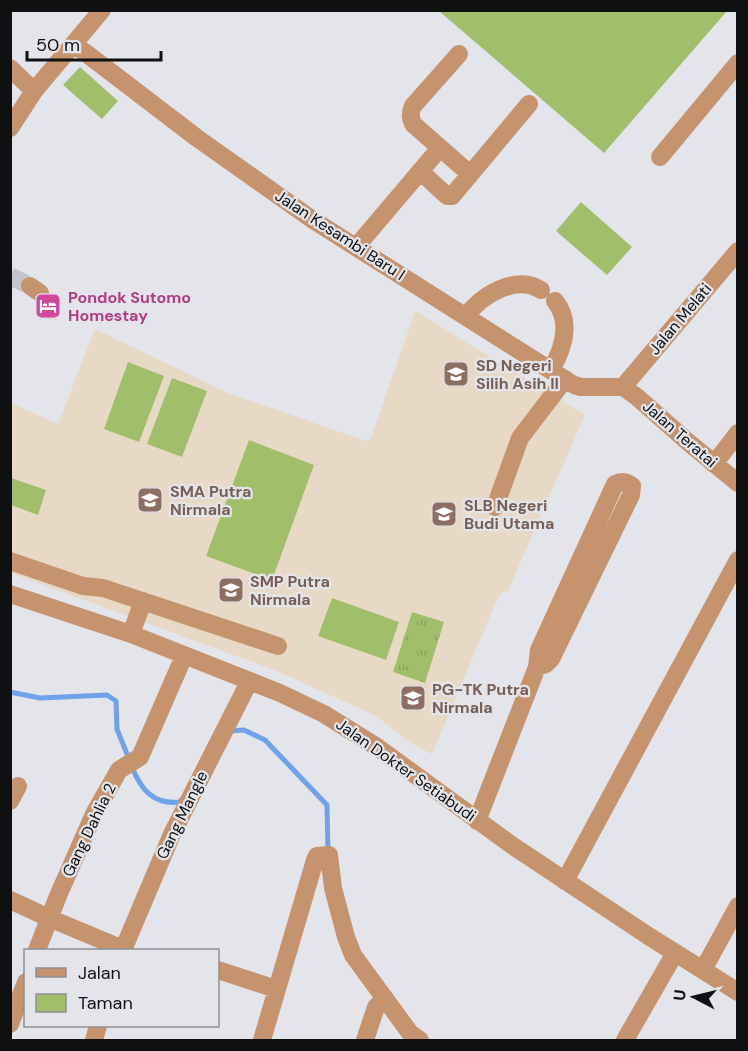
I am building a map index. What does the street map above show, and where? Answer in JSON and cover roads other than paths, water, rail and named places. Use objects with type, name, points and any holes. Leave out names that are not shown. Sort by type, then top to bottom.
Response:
[{"type":"street","points":[[10,128],[34,91],[102,10]]},
{"type":"street","name":"Jalan Kesambi Baru I","points":[[74,44],[197,138],[313,220],[558,374],[581,387],[623,387]]},
{"type":"street","points":[[459,54],[410,111],[413,124],[470,174]]},
{"type":"street","points":[[660,157],[738,63]]},
{"type":"street","points":[[10,68],[34,91]]},
{"type":"street","points":[[420,171],[449,197],[452,196],[528,104]]},
{"type":"street","points":[[356,247],[440,148]]},
{"type":"street","name":"Jalan Melati","points":[[623,387],[738,251]]},
{"type":"street","points":[[466,316],[473,305],[489,294],[507,287],[528,285],[548,296],[561,309],[564,326],[563,342],[558,357],[558,374],[520,438],[495,507]]},
{"type":"street","name":"Jalan Teratai","points":[[623,387],[738,483]]},
{"type":"street","points":[[714,464],[738,433]]},
{"type":"street","points":[[477,821],[537,667],[539,650],[615,484],[628,483],[632,486],[631,495],[551,659],[546,664],[537,667]]},
{"type":"street","points":[[565,881],[738,560]]},
{"type":"street","points":[[10,561],[83,586],[103,588],[278,646]]},
{"type":"street","name":"Jalan Dokter Setiabudi","points":[[10,594],[131,634],[280,693],[324,714],[377,747],[477,821],[565,881],[738,992]]},
{"type":"street","points":[[131,634],[143,601]]},
{"type":"street","name":"Gang Dahlia 2","points":[[38,949],[94,814],[119,770],[140,757],[184,656]]},
{"type":"street","name":"Gang Mangle","points":[[123,949],[153,874],[249,682]]},
{"type":"street","points":[[262,1041],[315,860],[317,856],[326,855],[346,938],[353,955],[381,1001],[420,1041]]},
{"type":"street","points":[[10,900],[121,949]]},
{"type":"street","points":[[703,970],[738,906]]},
{"type":"street","points":[[625,1041],[675,953]]},
{"type":"street","points":[[219,970],[276,989]]},
{"type":"street","points":[[10,1024],[24,987]]},
{"type":"street","points":[[365,1041],[381,1001]]},
{"type":"waterway","points":[[10,692],[40,698],[107,695],[116,701],[117,729],[129,759]]},
{"type":"waterway","points":[[228,731],[244,730],[265,740],[327,805],[328,853]]},
{"type":"waterway","points":[[132,767],[140,783],[150,794],[163,801],[180,802],[181,800]]},
{"type":"tunnel","points":[[10,276],[30,286]]},
{"type":"place","name":"Pondok Sutomo Homestay","points":[[48,306]]},
{"type":"place","name":"SD Negeri Silih Asih II","points":[[456,374]]},
{"type":"place","name":"SMA Putra Nirmala","points":[[150,500]]},
{"type":"place","name":"SLB Negeri Budi Utama","points":[[444,514]]},
{"type":"place","name":"SMP Putra Nirmala","points":[[231,590]]},
{"type":"place","name":"PG-TK Putra Nirmala","points":[[413,698]]}]
